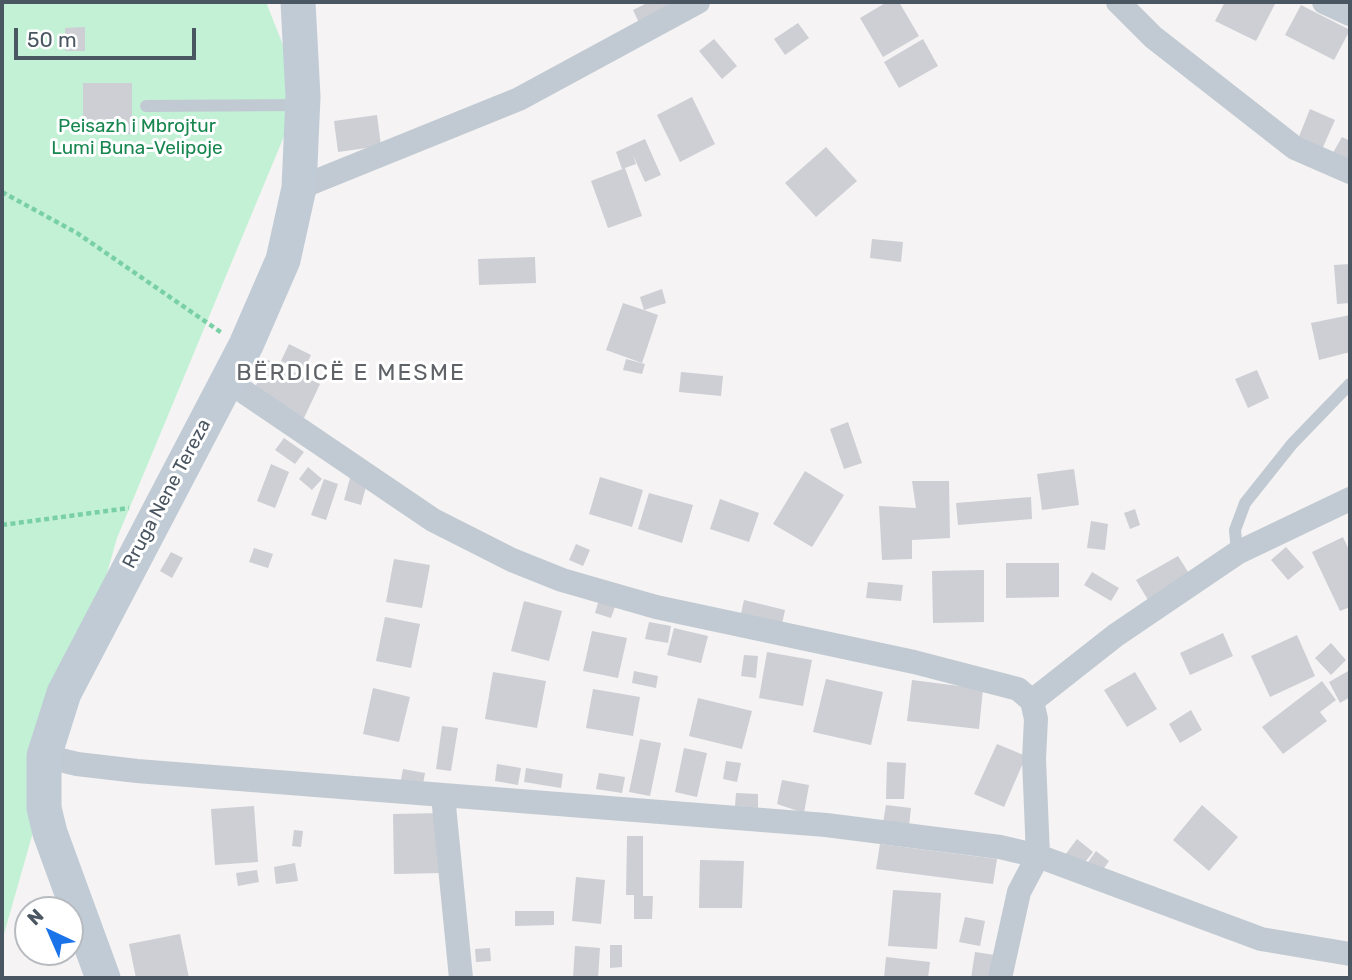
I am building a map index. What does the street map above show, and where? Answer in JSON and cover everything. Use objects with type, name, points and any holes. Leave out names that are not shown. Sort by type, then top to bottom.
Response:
[{"type":"street","name":"Rruga Nene Tereza","points":[[103,978],[50,832],[44,808],[44,756],[64,692],[228,381],[283,260],[299,188],[303,105],[298,2]]},
{"type":"street","points":[[299,188],[519,99],[698,2]]},
{"type":"street","points":[[1118,2],[1153,37],[1295,148],[1350,172]]},
{"type":"street","points":[[1324,2],[1350,15]]},
{"type":"street","points":[[228,381],[433,520],[562,580],[656,607],[1018,689],[1032,701],[1036,719],[1034,759],[1038,856],[1019,892],[1000,978]]},
{"type":"street","points":[[1032,701],[1116,635],[1237,553],[1350,499]]},
{"type":"street","points":[[44,756],[137,771],[826,825],[1000,847],[1038,856],[1261,939],[1350,954]]},
{"type":"street","points":[[443,796],[461,978]]},
{"type":"lane","points":[[146,106],[303,105]]},
{"type":"lane","points":[[1237,553],[1234,530],[1245,503],[1292,444],[1350,384]]},
{"type":"path","points":[[2,192],[77,233],[222,333],[246,345]]},
{"type":"path","points":[[2,525],[130,508],[163,500]]},
{"type":"green space","name":"Peisazh i Mbrojtur Lumi Buna-Velipoje","points":[[2,2],[266,2],[302,93],[117,538],[2,941]]},
{"type":"building","points":[[649,2],[667,2],[672,11],[641,27],[633,10]]},
{"type":"building","points":[[887,2],[899,2],[919,36],[883,57],[860,18]]},
{"type":"building","points":[[1225,2],[1276,2],[1256,41],[1215,21]]},
{"type":"building","points":[[1301,5],[1350,30],[1334,60],[1285,35]]},
{"type":"building","points":[[798,23],[809,38],[785,55],[774,39]]},
{"type":"building","points":[[85,27],[85,51],[65,51],[65,28]]},
{"type":"building","points":[[714,39],[737,66],[722,79],[699,51]]},
{"type":"building","points":[[923,39],[938,66],[899,88],[884,62]]},
{"type":"building","points":[[83,83],[132,83],[132,134],[83,134]]},
{"type":"building","points":[[692,97],[715,144],[680,162],[657,115]]},
{"type":"building","points":[[1310,109],[1335,120],[1320,154],[1296,144]]},
{"type":"building","points":[[377,115],[381,146],[338,152],[334,121]]},
{"type":"building","points":[[1342,137],[1350,141],[1350,167],[1331,156]]},
{"type":"building","points":[[645,139],[661,175],[645,182],[633,155],[636,164],[622,169],[616,152]]},
{"type":"building","points":[[826,147],[857,181],[816,217],[785,183]]},
{"type":"building","points":[[625,168],[642,216],[608,228],[591,181]]},
{"type":"building","points":[[872,239],[903,242],[901,262],[870,258]]},
{"type":"building","points":[[535,257],[536,283],[479,285],[478,259]]},
{"type":"building","points":[[1350,264],[1350,303],[1337,304],[1334,265]]},
{"type":"building","points":[[662,289],[666,303],[644,310],[640,297]]},
{"type":"building","points":[[623,303],[658,315],[642,363],[606,350]]},
{"type":"building","points":[[1350,315],[1350,352],[1319,360],[1311,323]]},
{"type":"building","points":[[289,344],[311,355],[303,372],[281,361]]},
{"type":"building","points":[[626,359],[645,364],[642,374],[623,370]]},
{"type":"building","points":[[268,360],[320,384],[304,418],[252,394]]},
{"type":"building","points":[[1257,370],[1269,398],[1248,408],[1235,379]]},
{"type":"building","points":[[681,372],[723,376],[721,396],[679,392]]},
{"type":"building","points":[[848,422],[862,463],[844,469],[830,429]]},
{"type":"building","points":[[284,438],[304,452],[295,464],[275,450]]},
{"type":"building","points":[[271,464],[289,472],[275,508],[257,501]]},
{"type":"building","points":[[308,467],[322,479],[312,490],[299,479]]},
{"type":"building","points":[[1074,469],[1079,505],[1042,510],[1037,474]]},
{"type":"building","points":[[805,471],[844,495],[812,547],[773,524]]},
{"type":"building","points":[[600,477],[643,490],[632,527],[589,514]]},
{"type":"building","points":[[350,478],[367,483],[361,505],[344,500]]},
{"type":"building","points":[[324,479],[338,484],[326,520],[311,515]]},
{"type":"building","points":[[912,481],[949,481],[950,538],[912,540],[912,559],[882,560],[879,506],[916,508]]},
{"type":"building","points":[[649,493],[693,505],[682,543],[638,529]]},
{"type":"building","points":[[1031,497],[1032,519],[958,525],[956,503]]},
{"type":"building","points":[[720,499],[759,513],[749,542],[710,529]]},
{"type":"building","points":[[1135,509],[1140,525],[1130,529],[1124,513]]},
{"type":"building","points":[[1091,521],[1108,524],[1105,550],[1087,548]]},
{"type":"building","points":[[1343,537],[1350,552],[1350,607],[1340,611],[1312,552]]},
{"type":"building","points":[[576,544],[590,550],[583,566],[569,560]]},
{"type":"building","points":[[1286,547],[1304,567],[1288,580],[1271,560]]},
{"type":"building","points":[[254,548],[273,554],[268,568],[249,562]]},
{"type":"building","points":[[171,552],[183,558],[172,578],[160,571]]},
{"type":"building","points":[[1178,556],[1190,575],[1148,600],[1136,580]]},
{"type":"building","points":[[394,559],[430,565],[422,608],[386,602]]},
{"type":"building","points":[[1006,563],[1059,563],[1059,597],[1006,598]]},
{"type":"building","points":[[984,570],[984,622],[933,623],[932,571]]},
{"type":"building","points":[[1092,572],[1119,588],[1111,601],[1084,585]]},
{"type":"building","points":[[868,582],[903,585],[901,601],[866,598]]},
{"type":"building","points":[[600,596],[617,601],[611,618],[595,613]]},
{"type":"building","points":[[744,600],[785,610],[782,624],[741,614]]},
{"type":"building","points":[[524,601],[562,611],[549,661],[511,651]]},
{"type":"building","points":[[385,617],[420,624],[411,668],[376,661]]},
{"type":"building","points":[[649,622],[671,626],[668,643],[645,639]]},
{"type":"building","points":[[674,628],[708,636],[701,663],[667,655]]},
{"type":"building","points":[[592,631],[627,638],[618,678],[583,671]]},
{"type":"building","points":[[1223,633],[1233,656],[1190,675],[1180,653]]},
{"type":"building","points":[[1297,635],[1315,676],[1270,697],[1251,656]]},
{"type":"building","points":[[1331,643],[1346,660],[1331,675],[1315,658]]},
{"type":"building","points":[[767,652],[812,660],[803,706],[759,698]]},
{"type":"building","points":[[744,655],[758,656],[756,678],[741,676]]},
{"type":"building","points":[[1350,670],[1350,697],[1340,703],[1329,682]]},
{"type":"building","points":[[634,671],[658,676],[656,688],[632,683]]},
{"type":"building","points":[[493,672],[546,681],[537,728],[485,719]]},
{"type":"building","points":[[1135,672],[1157,709],[1127,727],[1104,690]]},
{"type":"building","points":[[826,679],[883,692],[871,745],[813,732]]},
{"type":"building","points":[[912,680],[983,689],[979,729],[907,721]]},
{"type":"building","points":[[1322,681],[1336,700],[1320,712],[1327,721],[1283,754],[1262,727]]},
{"type":"building","points":[[373,688],[410,697],[399,742],[363,734]]},
{"type":"building","points":[[593,689],[640,697],[633,736],[586,728]]},
{"type":"building","points":[[698,698],[752,711],[742,749],[689,736]]},
{"type":"building","points":[[1191,710],[1202,730],[1180,743],[1169,724]]},
{"type":"building","points":[[442,726],[458,728],[451,771],[436,769]]},
{"type":"building","points":[[640,739],[661,743],[650,796],[629,792]]},
{"type":"building","points":[[997,744],[1026,756],[1004,807],[974,794]]},
{"type":"building","points":[[684,748],[707,753],[697,797],[675,792]]},
{"type":"building","points":[[726,761],[741,763],[737,782],[723,779]]},
{"type":"building","points":[[887,762],[906,763],[904,799],[886,799]]},
{"type":"building","points":[[497,764],[521,768],[518,785],[495,781]]},
{"type":"building","points":[[526,768],[563,774],[561,788],[524,782]]},
{"type":"building","points":[[403,769],[425,773],[423,784],[401,780]]},
{"type":"building","points":[[599,773],[625,777],[622,793],[596,789]]},
{"type":"building","points":[[782,780],[809,785],[804,813],[777,804]]},
{"type":"building","points":[[736,793],[758,794],[758,808],[735,806]]},
{"type":"building","points":[[886,805],[911,808],[909,826],[883,823]]},
{"type":"building","points":[[1202,805],[1238,837],[1209,871],[1173,840]]},
{"type":"building","points":[[254,806],[258,862],[215,865],[211,809]]},
{"type":"building","points":[[442,813],[443,873],[394,874],[393,814]]},
{"type":"building","points":[[294,830],[303,831],[301,847],[292,846]]},
{"type":"building","points":[[627,836],[643,836],[643,896],[653,896],[652,919],[634,919],[634,895],[626,895]]},
{"type":"building","points":[[1077,839],[1093,852],[1081,867],[1065,855]]},
{"type":"building","points":[[880,844],[997,859],[993,884],[876,869]]},
{"type":"building","points":[[1096,851],[1109,861],[1098,877],[1084,868]]},
{"type":"building","points":[[700,860],[744,861],[742,908],[699,908]]},
{"type":"building","points":[[295,863],[298,881],[276,884],[274,867]]},
{"type":"building","points":[[257,870],[259,882],[238,886],[236,873]]},
{"type":"building","points":[[576,877],[605,880],[601,924],[572,921]]},
{"type":"building","points":[[893,890],[941,893],[937,949],[888,946]]},
{"type":"building","points":[[515,911],[554,911],[554,925],[515,926]]},
{"type":"building","points":[[965,917],[985,921],[980,946],[959,942]]},
{"type":"building","points":[[180,934],[189,978],[136,978],[129,944]]},
{"type":"building","points":[[610,945],[622,945],[622,967],[610,968]]},
{"type":"building","points":[[575,946],[600,948],[598,978],[573,978]]},
{"type":"building","points":[[490,948],[491,961],[476,962],[475,949]]},
{"type":"building","points":[[975,952],[995,955],[992,978],[971,978]]},
{"type":"building","points":[[886,957],[930,962],[928,978],[884,978]]},
{"type":"district","name":"BËRDICË E MESME","points":[[351,373]]}]
